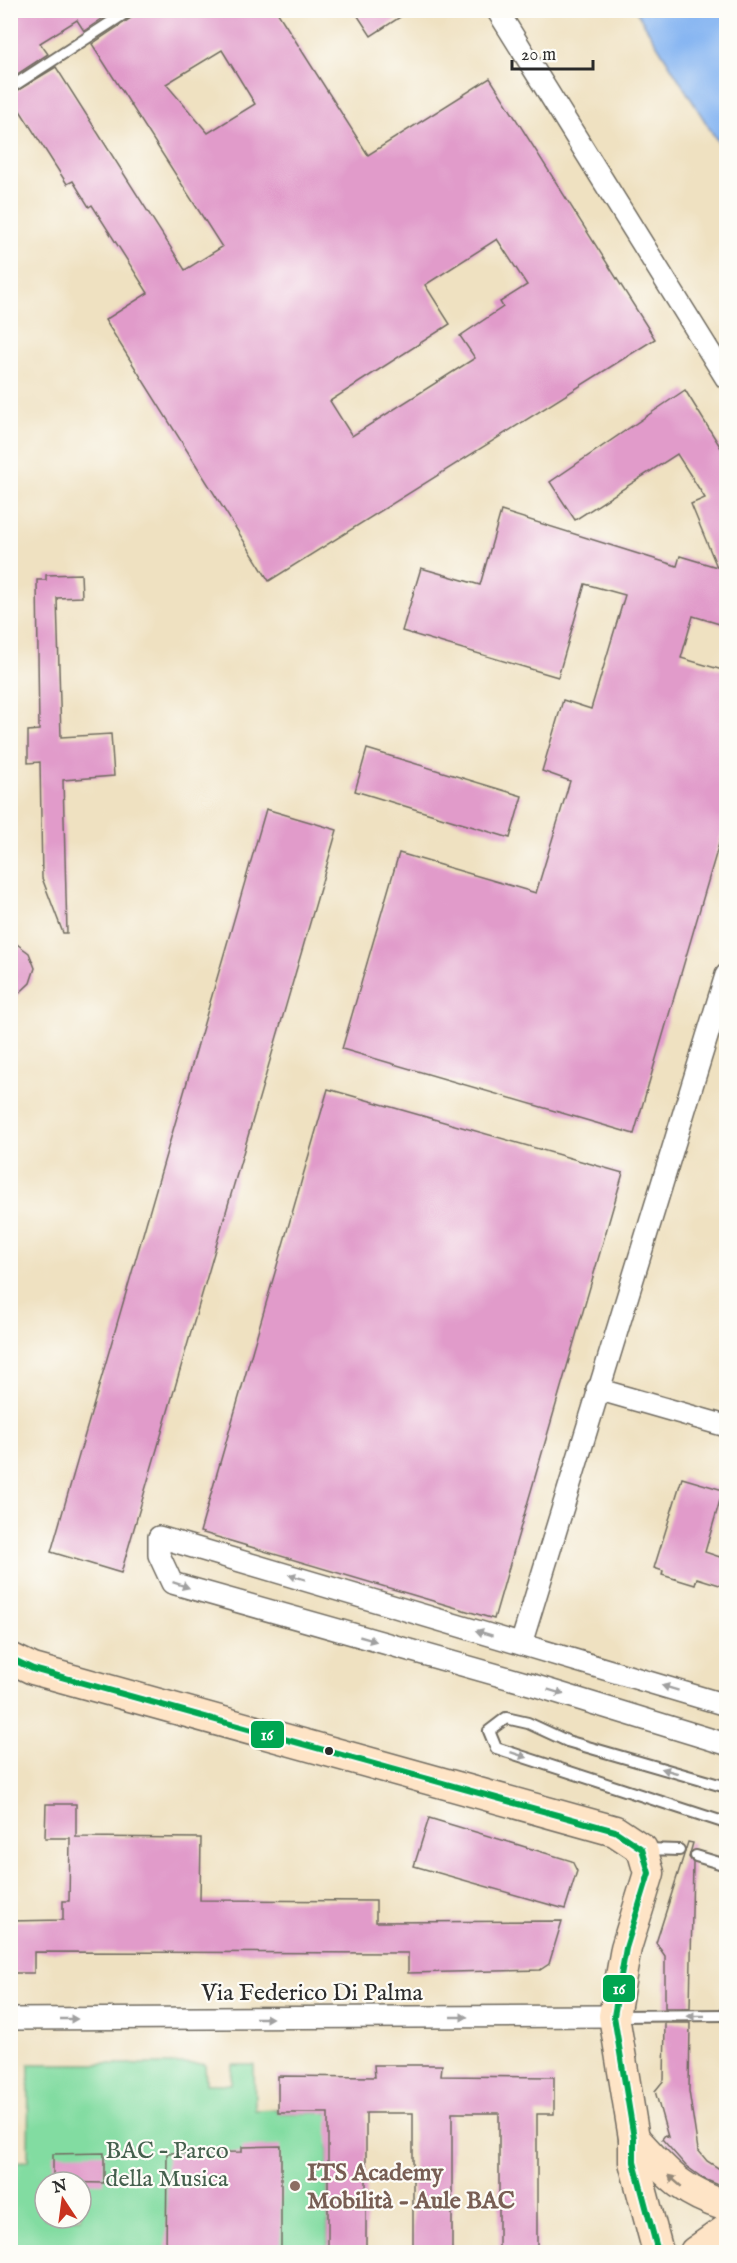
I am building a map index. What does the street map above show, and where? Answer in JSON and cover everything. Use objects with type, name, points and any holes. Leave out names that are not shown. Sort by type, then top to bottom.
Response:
[{"type":"main road","points":[[18,1665],[615,1831],[642,1849],[649,1872],[626,1948],[614,2016],[624,2090],[634,2138],[634,2162],[658,2253]]},
{"type":"main road","points":[[634,2138],[653,2161],[684,2188],[726,2206]]},
{"type":"main road","points":[[695,2253],[726,2230]]},
{"type":"street","points":[[497,10],[726,378]]},
{"type":"street","points":[[520,1644],[726,975]]},
{"type":"street","points":[[597,1389],[726,1426]]},
{"type":"street","points":[[726,1705],[159,1537],[159,1555],[171,1583],[533,1685],[726,1744]]},
{"type":"street","name":"Via Federico Di Palma","points":[[10,2019],[614,2016]]},
{"type":"lane","points":[[10,88],[130,10]]},
{"type":"lane","points":[[726,1787],[567,1741],[528,1723],[506,1718],[489,1731],[496,1748],[726,1823]]},
{"type":"lane","points":[[642,1849],[679,1850]]},
{"type":"lane","points":[[696,1856],[726,1865]]},
{"type":"lane","points":[[614,2016],[726,2015]]},
{"type":"green space","name":"BAC – Parco della Musica","points":[[29,2064],[205,2064],[206,2084],[231,2084],[232,2065],[254,2065],[255,2110],[278,2109],[278,2113],[356,2113],[328,2146],[328,2252],[11,2252],[10,2162],[28,2161]]},
{"type":"water","points":[[636,11],[726,11],[726,155]]},
{"type":"building","points":[[10,10],[115,10],[84,31],[77,20],[40,43],[48,54],[10,79]]},
{"type":"building","points":[[137,10],[276,10],[368,155],[490,78],[655,339],[269,581],[105,320],[148,293],[92,205],[89,207],[73,181],[67,184],[10,95],[56,67],[185,270],[222,247],[92,44],[134,16]],"holes":[[[222,50],[255,104],[208,133],[166,84]],[[497,239],[527,285],[500,302],[503,307],[460,336],[475,358],[352,436],[330,401],[450,324],[425,285]]]},
{"type":"building","points":[[354,10],[411,10],[371,36]]},
{"type":"building","points":[[685,390],[726,456],[726,626],[693,616],[681,658],[726,671],[726,820],[634,1134],[342,1049],[399,853],[536,893],[570,781],[542,771],[563,700],[591,709],[625,595],[585,584],[558,677],[402,631],[421,568],[480,585],[501,511],[677,566],[680,556],[717,567],[691,504],[705,498],[677,454],[575,520],[550,482]]},
{"type":"building","points":[[81,574],[82,597],[57,598],[61,737],[111,734],[114,776],[63,780],[67,933],[63,933],[42,878],[40,762],[28,763],[28,731],[39,730],[37,580],[46,580],[46,575]]},
{"type":"building","points":[[367,749],[522,796],[510,838],[355,791]]},
{"type":"building","points":[[266,809],[337,830],[121,1573],[51,1552]]},
{"type":"building","points":[[10,939],[29,953],[35,968],[30,983],[10,1002]]},
{"type":"building","points":[[328,1089],[623,1173],[494,1619],[200,1532]]},
{"type":"building","points":[[682,1478],[723,1490],[705,1552],[726,1559],[726,1587],[697,1578],[695,1585],[662,1575],[663,1571],[654,1568]]},
{"type":"building","points":[[46,1804],[76,1804],[76,1837],[201,1838],[200,1900],[376,1901],[376,1922],[562,1921],[549,1964],[540,1970],[408,1973],[408,1953],[34,1952],[34,1973],[10,1973],[10,1921],[63,1920],[63,1901],[69,1901],[70,1838],[45,1838]]},
{"type":"building","points":[[429,1818],[572,1861],[577,1871],[565,1909],[414,1866]]},
{"type":"building","points":[[688,1842],[693,1843],[689,1857],[693,1863],[690,2008],[665,2008],[665,1956],[656,1943]]},
{"type":"building","points":[[665,2023],[690,2023],[689,2091],[698,2150],[707,2161],[726,2173],[726,2188],[704,2179],[686,2166],[662,2139],[665,2135],[668,2137],[655,2091],[664,2080]]},
{"type":"building","points":[[374,2065],[442,2065],[441,2076],[554,2077],[554,2114],[537,2114],[537,2253],[499,2253],[499,2113],[452,2113],[452,2253],[413,2253],[413,2113],[366,2113],[366,2253],[328,2253],[328,2113],[278,2113],[278,2076],[375,2077]]},
{"type":"building","points":[[281,2146],[281,2253],[166,2253],[167,2153],[242,2152],[242,2147]]},
{"type":"building","points":[[104,2153],[104,2183],[93,2183],[93,2170],[53,2170],[53,2154]]},
{"type":"transit line","name":"16","points":[[10,1658],[33,1669],[615,1831],[642,1849],[649,1873],[626,1948],[614,2016],[634,2138],[634,2162],[658,2252]]},
{"type":"place","name":"ITS Academy Mobilità - Aule BAC","points":[[295,2186]]}]
